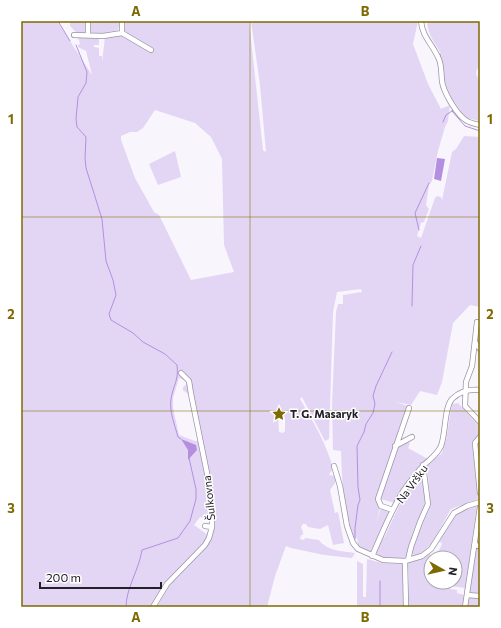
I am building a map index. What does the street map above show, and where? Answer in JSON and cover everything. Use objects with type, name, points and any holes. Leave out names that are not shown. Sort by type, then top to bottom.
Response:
[{"type":"street","points":[[88,21],[88,35]]},
{"type":"street","points":[[122,21],[122,33]]},
{"type":"street","points":[[421,21],[424,34],[440,60],[442,82],[447,96],[463,118],[480,125]]},
{"type":"street","points":[[74,35],[103,36],[122,33],[152,50]]},
{"type":"street","points":[[477,322],[472,366],[466,382],[465,406],[480,422]]},
{"type":"street","points":[[475,342],[480,349]]},
{"type":"street","name":"Šulkovna","points":[[153,607],[167,584],[205,545],[212,528],[209,483],[191,394],[190,381],[181,373]]},
{"type":"street","points":[[465,390],[480,390]]},
{"type":"street","name":"Na Vršku","points":[[372,556],[404,490],[424,465],[435,456],[440,448],[444,436],[449,404],[456,396],[465,390]]},
{"type":"street","name":"Na Vršku","points":[[393,510],[381,506],[378,499],[409,408]]},
{"type":"street","points":[[395,446],[412,437]]},
{"type":"street","points":[[480,437],[475,444],[480,492]]},
{"type":"street","points":[[406,607],[406,560],[428,504],[424,465]]},
{"type":"street","points":[[334,466],[340,486],[344,515],[350,537],[358,550],[383,560],[406,560],[422,556],[431,549],[454,513],[467,506],[480,502]]},
{"type":"street","points":[[465,607],[480,508]]},
{"type":"street","points":[[205,526],[212,528]]},
{"type":"street","points":[[474,545],[480,546]]},
{"type":"street","points":[[467,594],[480,596]]},
{"type":"shaded area","points":[[21,21],[58,21],[92,75],[86,51],[78,47],[80,44],[77,38],[99,38],[99,45],[94,45],[94,47],[99,48],[99,56],[102,56],[102,62],[105,37],[124,33],[124,21],[249,21],[263,150],[266,152],[260,85],[251,21],[418,21],[413,44],[428,84],[441,109],[450,105],[448,121],[438,151],[432,181],[429,185],[426,205],[429,209],[424,222],[421,223],[417,236],[421,238],[435,198],[437,196],[441,197],[442,200],[452,152],[456,149],[464,136],[480,137],[480,307],[470,305],[453,323],[442,382],[437,395],[420,391],[411,405],[396,402],[408,406],[377,501],[380,508],[376,522],[381,508],[390,511],[371,551],[369,552],[358,547],[357,536],[356,540],[354,540],[345,507],[341,451],[333,450],[332,405],[336,312],[338,304],[343,304],[343,295],[362,292],[361,289],[337,292],[333,312],[329,439],[325,441],[302,397],[300,399],[327,450],[333,468],[329,475],[336,476],[335,483],[330,490],[335,513],[338,512],[344,543],[333,545],[328,525],[320,529],[308,527],[306,524],[303,524],[301,527],[303,535],[301,535],[300,539],[304,540],[305,538],[319,540],[322,544],[330,548],[355,553],[352,558],[324,555],[286,546],[275,576],[267,607],[157,607],[176,573],[152,607],[21,607]],"holes":[[[155,110],[195,123],[211,137],[222,159],[224,245],[234,272],[191,280],[159,215],[154,212],[135,178],[121,140],[121,136],[130,132],[137,132],[143,128]],[[179,378],[186,381],[187,384],[183,387],[183,391],[188,394],[192,403],[198,441],[179,435],[173,408],[173,398]],[[278,414],[281,414],[285,417],[285,431],[283,433],[279,432]],[[200,517],[210,520],[208,535],[194,525]]]},
{"type":"shaded area","points":[[70,21],[113,21],[120,23],[118,30],[104,33],[77,33],[70,26]]},
{"type":"shaded area","points":[[427,21],[480,21],[480,74],[477,68],[476,74],[480,81],[480,121],[466,118],[453,100],[445,85],[443,62],[440,52],[430,34]]},
{"type":"shaded area","points":[[175,151],[181,177],[158,185],[149,164]]},
{"type":"shaded area","points":[[437,158],[445,159],[441,181],[434,179]]},
{"type":"shaded area","points":[[458,403],[480,427],[480,433],[472,442],[478,499],[451,509],[432,543],[425,550],[423,550],[423,552],[415,556],[413,554],[412,547],[431,505],[427,466],[442,453],[446,440],[452,404]]},
{"type":"shaded area","points":[[181,439],[196,445],[197,450],[188,460],[188,450]]},
{"type":"shaded area","points":[[407,441],[410,443],[408,448],[428,459],[419,467],[395,503],[380,499],[396,448]]},
{"type":"shaded area","points":[[422,469],[425,504],[413,532],[407,555],[404,559],[383,559],[376,553],[382,538],[384,538],[406,494],[404,493]]},
{"type":"shaded area","points":[[475,505],[477,506],[465,588],[463,588],[463,550],[439,550],[442,543],[439,542],[453,516]]},
{"type":"shaded area","points":[[476,547],[480,548],[480,594],[469,592]]},
{"type":"shaded area","points":[[422,558],[423,590],[457,590],[457,593],[464,595],[462,607],[408,607],[408,563]]},
{"type":"shaded area","points":[[367,559],[382,563],[404,564],[404,607],[357,607],[357,561],[363,564],[363,597],[366,597]]},
{"type":"shaded area","points":[[469,597],[480,599],[480,607],[467,607]]},
{"type":"waterway","points":[[58,21],[70,41]]},
{"type":"waterway","points":[[76,45],[87,72],[86,83],[78,97],[76,119],[77,127],[86,137],[86,168],[102,219],[106,261],[113,280],[116,295],[109,314],[111,320],[133,333],[143,342],[165,354],[177,365],[176,383],[172,394],[171,408],[178,437],[181,439]]},
{"type":"waterway","points":[[440,54],[442,62]]},
{"type":"waterway","points":[[443,122],[446,115],[453,109]]},
{"type":"waterway","points":[[452,111],[465,126],[480,131]]},
{"type":"waterway","points":[[419,230],[415,213],[429,183]]},
{"type":"waterway","points":[[412,306],[413,265],[421,246]]},
{"type":"waterway","points":[[355,538],[358,505],[360,500],[358,487],[357,446],[366,424],[373,413],[375,404],[373,396],[376,386],[392,352]]},
{"type":"waterway","points":[[126,607],[128,593],[142,550],[178,538],[190,521],[196,499],[196,489],[189,458]]},
{"type":"waterway","points":[[380,581],[380,607]]},
{"type":"place","name":"T. G. Masaryk","points":[[279,414]]}]
